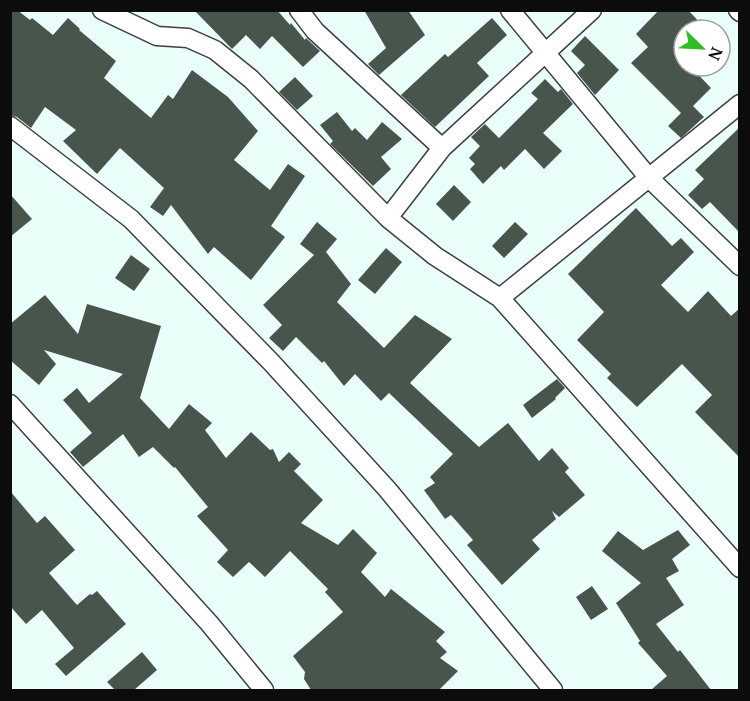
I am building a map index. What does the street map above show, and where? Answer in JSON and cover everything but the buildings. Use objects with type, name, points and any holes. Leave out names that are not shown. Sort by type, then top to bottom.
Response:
[{"type":"street","points":[[102,10],[158,36],[188,38],[215,50],[250,79],[388,218],[435,256],[500,298],[740,568]]},
{"type":"street","points":[[299,10],[315,31],[442,148]]},
{"type":"street","points":[[510,10],[649,177],[740,266]]},
{"type":"street","points":[[388,218],[442,148],[592,10]]},
{"type":"street","points":[[500,298],[740,104]]},
{"type":"street","points":[[10,126],[131,219],[271,362],[387,489],[554,690]]},
{"type":"street","points":[[10,404],[209,623],[264,690]]}]
